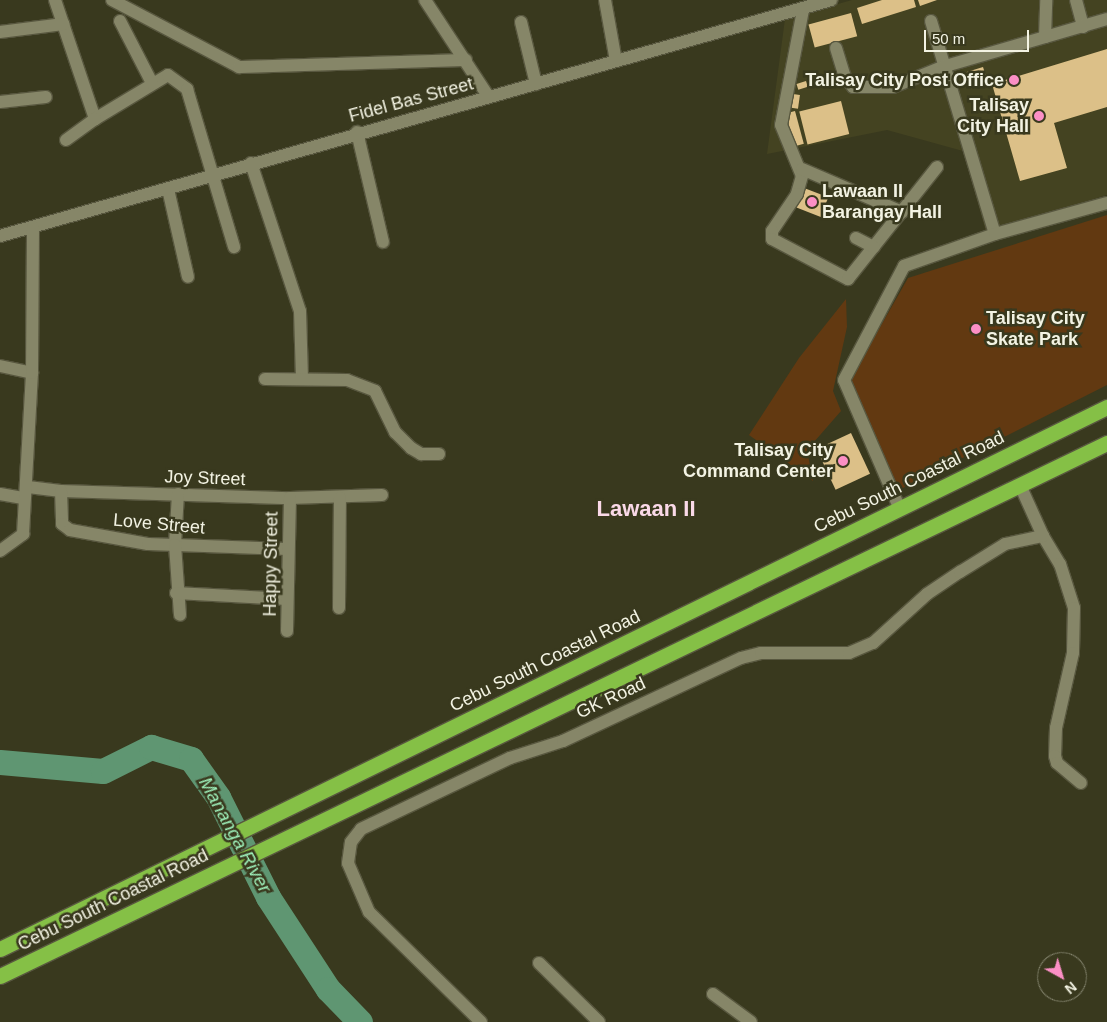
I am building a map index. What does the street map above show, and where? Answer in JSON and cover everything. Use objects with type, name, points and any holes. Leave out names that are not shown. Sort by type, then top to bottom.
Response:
[{"type":"highway","name":"Cebu South Coastal Road","points":[[0,949],[491,710],[899,507],[1107,407]]},
{"type":"highway","name":"Cebu South Coastal Road","points":[[0,976],[502,731],[1107,443]]},
{"type":"street","points":[[55,0],[94,119]]},
{"type":"street","points":[[112,0],[239,67],[466,60]]},
{"type":"street","points":[[425,0],[488,96]]},
{"type":"street","points":[[605,0],[616,61]]},
{"type":"street","name":"Fidel Bas Street","points":[[0,236],[210,177],[356,132],[803,10],[831,0]]},
{"type":"street","points":[[1045,37],[1046,0]]},
{"type":"street","points":[[1076,0],[1083,26]]},
{"type":"street","points":[[803,10],[781,125],[802,169],[797,194],[777,222],[772,239],[848,279],[937,167]]},
{"type":"street","points":[[836,48],[844,74],[853,87],[892,87],[942,68],[1107,19]]},
{"type":"street","points":[[120,20],[152,83]]},
{"type":"street","points":[[930,21],[942,68],[996,234]]},
{"type":"street","points":[[521,22],[536,84]]},
{"type":"street","points":[[0,32],[63,24]]},
{"type":"street","points":[[66,140],[94,119],[168,75],[187,88],[210,177],[234,247]]},
{"type":"street","points":[[0,102],[46,97]]},
{"type":"street","points":[[356,132],[383,242]]},
{"type":"street","points":[[251,163],[300,310],[302,378]]},
{"type":"street","points":[[802,169],[902,212]]},
{"type":"street","points":[[168,189],[188,277]]},
{"type":"street","points":[[899,507],[844,380],[904,266],[996,234],[1107,203]]},
{"type":"street","points":[[0,551],[23,534],[32,373],[33,227]]},
{"type":"street","points":[[856,238],[874,247]]},
{"type":"street","points":[[0,366],[32,373]]},
{"type":"street","points":[[265,379],[347,380],[375,391],[395,432],[411,448],[421,454],[439,454]]},
{"type":"street","points":[[1020,484],[1042,536],[1060,564],[1074,608],[1073,653],[1056,728],[1055,756],[1057,764],[1081,783]]},
{"type":"street","name":"Joy Street","points":[[0,494],[61,491],[290,498],[340,498],[382,495]]},
{"type":"street","name":"Love Street","points":[[61,491],[65,528],[139,543],[288,549]]},
{"type":"street","points":[[178,494],[175,545],[176,592],[180,615]]},
{"type":"street","name":"Happy Street","points":[[286,632],[290,498]]},
{"type":"street","points":[[339,608],[340,498]]},
{"type":"street","name":"GK Road","points":[[480,1022],[369,912],[348,863],[351,842],[361,829],[510,758],[563,741],[741,658],[761,653],[849,653],[874,643],[927,594],[960,572],[1005,544],[1042,536]]},
{"type":"street","points":[[176,592],[287,599]]},
{"type":"street","points":[[539,963],[599,1022]]},
{"type":"street","points":[[713,994],[751,1022]]},
{"type":"shaded area","points":[[852,0],[1107,0],[1107,195],[986,232],[963,151],[887,130],[767,154],[785,19]]},
{"type":"shaded area","name":"Talisay City Skate Park","points":[[1107,215],[1107,385],[897,491],[850,380],[908,278]]},
{"type":"shaded area","points":[[846,299],[847,327],[833,391],[841,411],[807,450],[813,481],[749,435],[799,358]]},
{"type":"building","points":[[882,0],[914,0],[916,7],[862,24],[857,8]]},
{"type":"building","points":[[918,0],[937,0],[920,6]]},
{"type":"building","points":[[851,13],[857,36],[815,48],[808,24]]},
{"type":"building","name":"Talisay City Hall","points":[[1107,49],[1107,107],[1054,123],[1067,168],[1020,181],[992,84]]},
{"type":"building","points":[[983,67],[988,83],[972,88],[967,72]]},
{"type":"building","points":[[806,81],[808,87],[798,90],[796,84]]},
{"type":"building","points":[[793,94],[800,95],[798,109],[791,108]]},
{"type":"building","points":[[841,101],[849,134],[808,144],[799,111]]},
{"type":"building","points":[[795,111],[804,144],[793,147],[784,114]]},
{"type":"building","name":"Lawaan II Barangay Hall","points":[[804,188],[828,197],[821,217],[796,208]]},
{"type":"building","name":"Talisay City Command Center","points":[[851,433],[870,474],[836,490],[817,449]]},
{"type":"waterway","name":"Mananga River","points":[[0,762],[103,771],[151,747],[191,759],[218,797],[268,897],[328,989],[360,1022]]},
{"type":"place","name":"Talisay City Post Office","points":[[1014,80]]},
{"type":"place","name":"Talisay City Hall","points":[[1039,116]]},
{"type":"place","name":"Lawaan II Barangay Hall","points":[[812,202]]},
{"type":"place","name":"Talisay City Skate Park","points":[[976,329]]},
{"type":"place","name":"Talisay City Command Center","points":[[843,461]]},
{"type":"district","name":"Lawaan II","points":[[646,509]]}]
